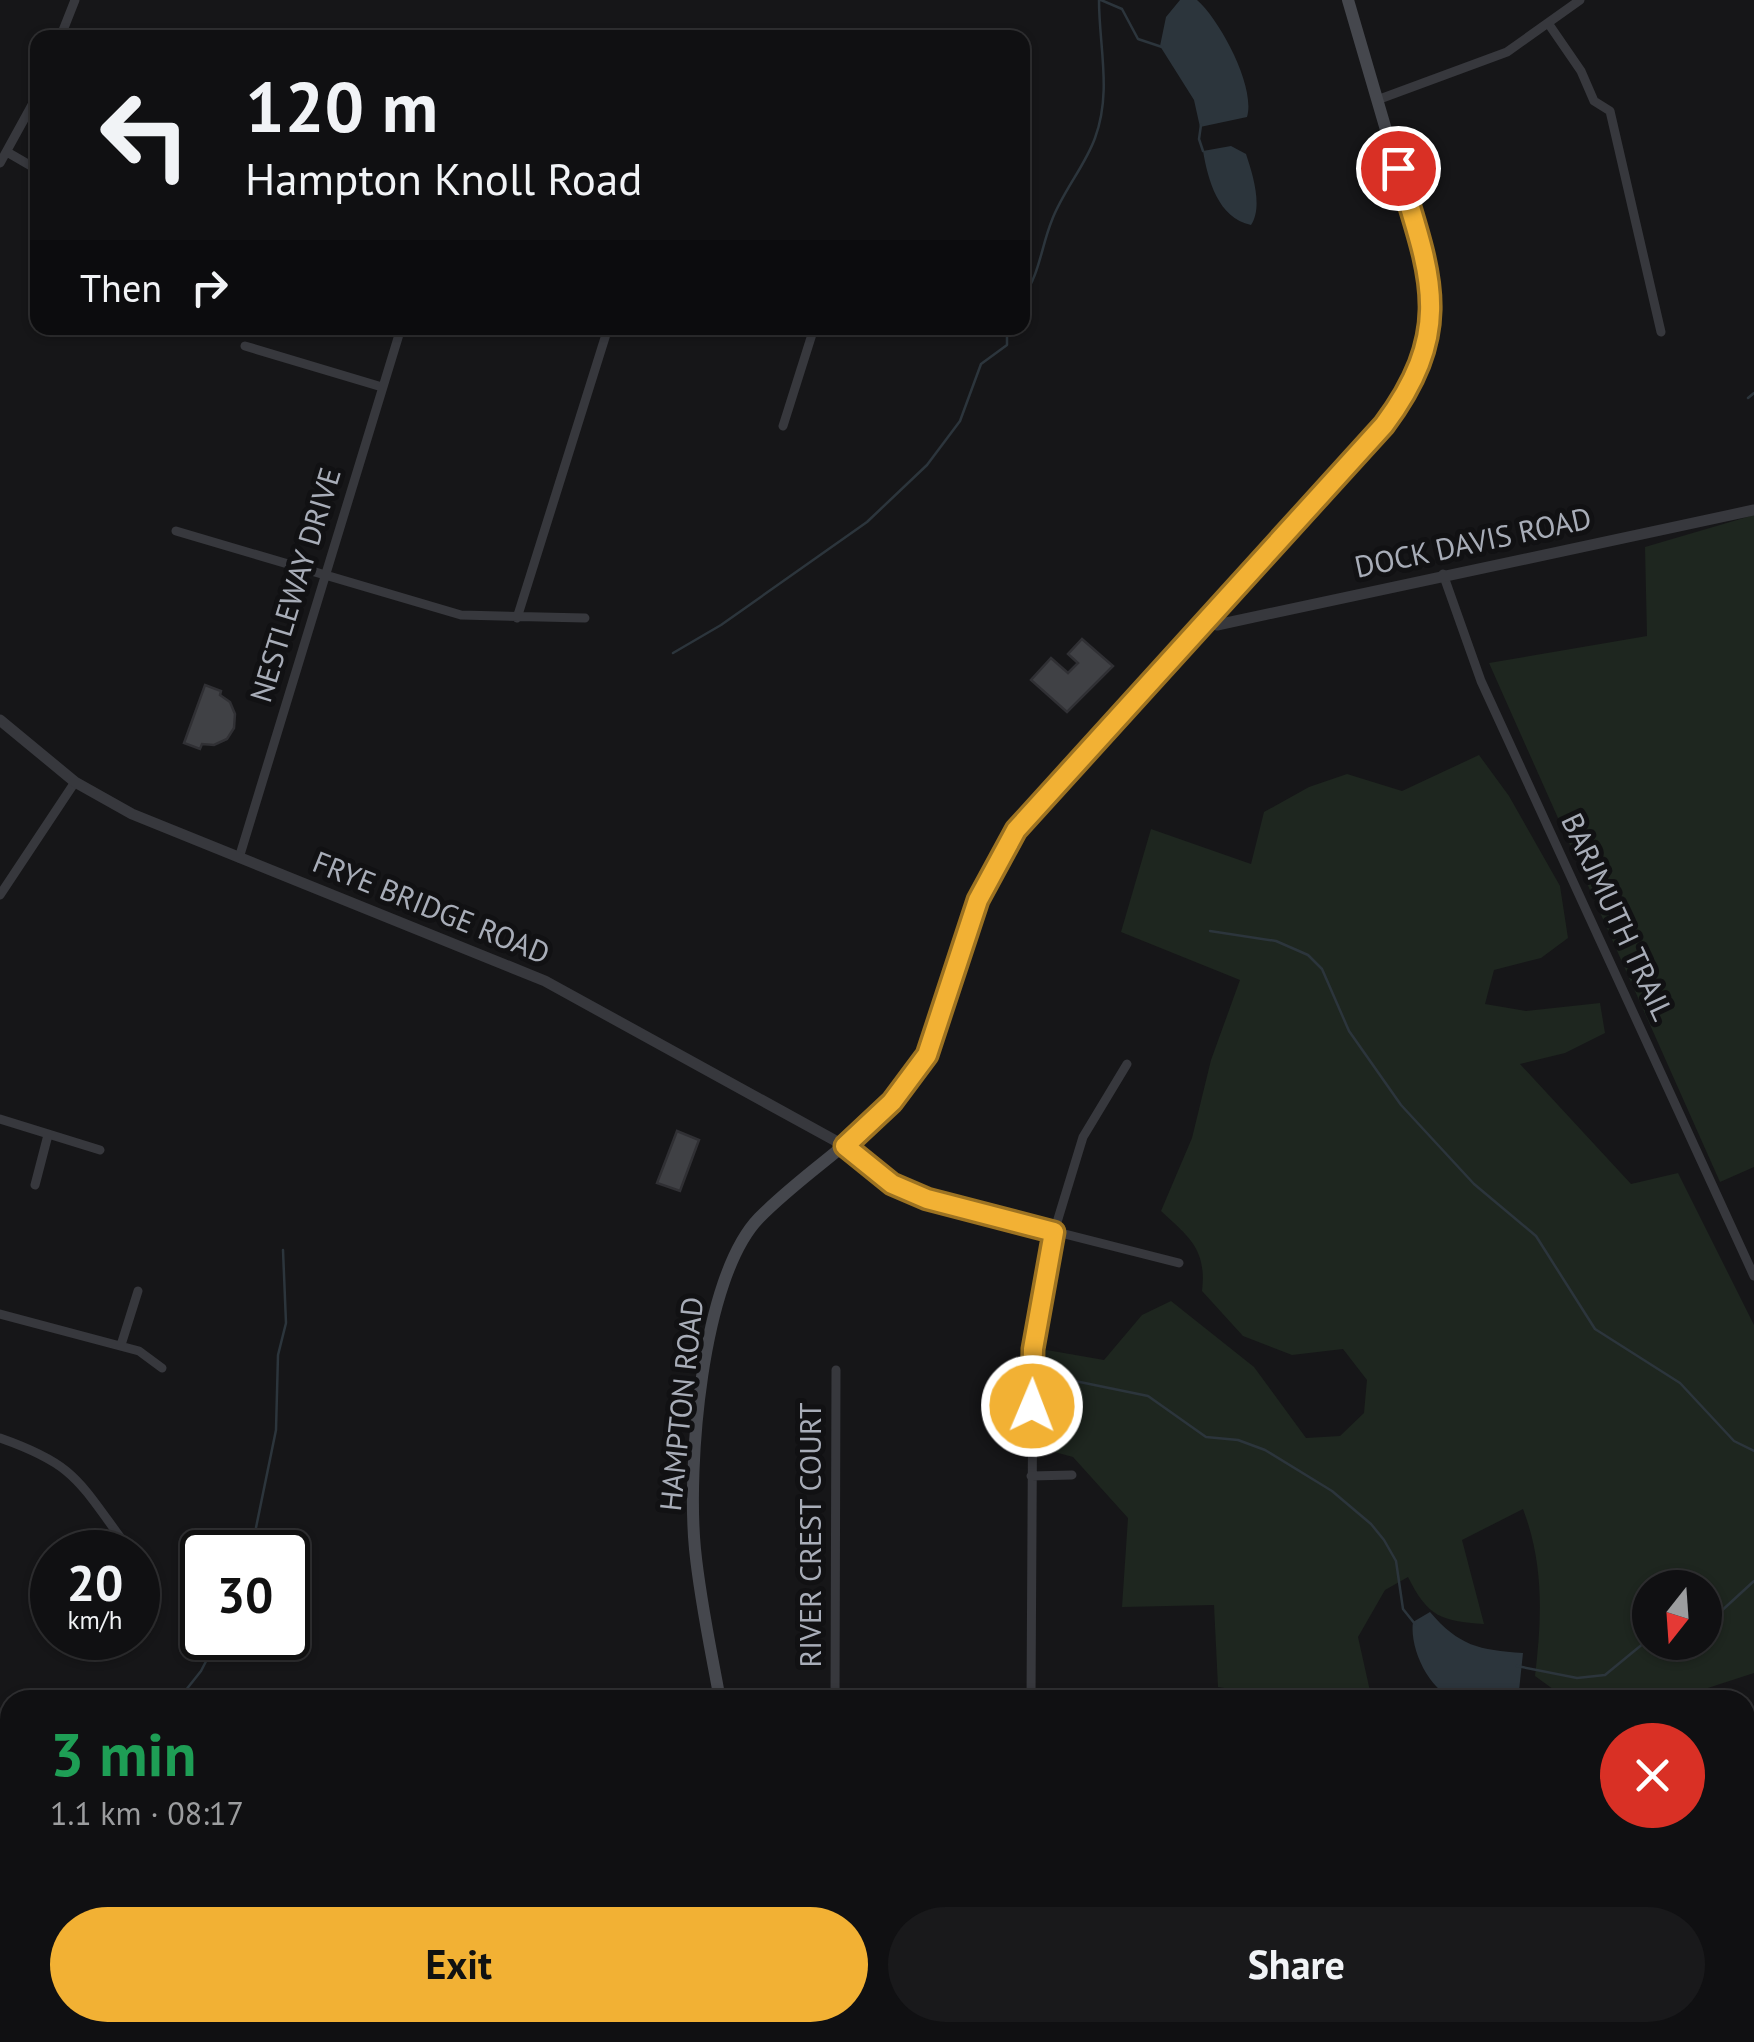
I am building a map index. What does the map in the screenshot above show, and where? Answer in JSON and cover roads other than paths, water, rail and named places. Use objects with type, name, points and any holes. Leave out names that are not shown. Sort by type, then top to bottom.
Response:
[{"type":"main road","name":"HAMPTON ROAD","points":[[718,1690],[696,1561],[693,1510],[699,1424],[716,1301],[726,1267],[745,1234],[778,1200],[892,1102],[927,1055],[978,900],[1003,847],[1384,425],[1417,376],[1431,326],[1426,263],[1348,0]]},
{"type":"street","points":[[63,30],[74,0]]},
{"type":"street","points":[[1377,100],[1507,52],[1580,0]]},
{"type":"street","points":[[1548,23],[1581,70],[1594,101],[1610,111],[1661,332]]},
{"type":"street","points":[[0,163],[30,109]]},
{"type":"street","points":[[7,152],[30,165]]},
{"type":"street","name":"NESTLEWAY DRIVE","points":[[238,858],[399,335]]},
{"type":"street","points":[[517,618],[606,335]]},
{"type":"street","points":[[784,426],[812,335]]},
{"type":"street","points":[[245,346],[382,388]]},
{"type":"street","name":"DOCK DAVIS ROAD","points":[[1204,620],[1217,625],[1754,510]]},
{"type":"street","points":[[176,531],[426,608],[472,617],[586,618]]},
{"type":"street","name":"BARJMUTH TRAIL","points":[[1443,574],[1481,681],[1754,1276]]},
{"type":"street","name":"FRYE BRIDGE ROAD","points":[[0,720],[75,782],[132,814],[544,981],[845,1146]]},
{"type":"street","points":[[0,896],[75,782]]},
{"type":"street","points":[[1031,1690],[1033,1349],[1054,1232],[1083,1137],[1127,1064]]},
{"type":"street","points":[[0,1119],[100,1150]]},
{"type":"street","points":[[35,1185],[48,1135]]},
{"type":"street","points":[[845,1146],[892,1184],[927,1199],[1179,1263]]},
{"type":"street","points":[[122,1345],[138,1290]]},
{"type":"street","points":[[0,1314],[139,1350],[162,1368]]},
{"type":"street","name":"RIVER CREST COURT","points":[[835,1690],[836,1370]]},
{"type":"street","points":[[0,1438],[44,1454],[66,1468],[114,1530]]},
{"type":"street","points":[[1031,1476],[1072,1476]]},
{"type":"waterway","points":[[1030,285],[1048,230],[1091,148],[1100,121],[1104,87],[1099,0]]},
{"type":"waterway","points":[[1101,0],[1122,9],[1138,39],[1162,47]]},
{"type":"waterway","points":[[1201,125],[1199,139],[1203,151]]},
{"type":"waterway","points":[[673,653],[721,625],[867,522],[927,465],[960,421],[981,364],[1007,345],[1007,335]]},
{"type":"waterway","points":[[1748,398],[1754,393]]},
{"type":"waterway","points":[[1210,931],[1276,941],[1308,955],[1322,969],[1349,1031],[1401,1105],[1474,1184],[1536,1236],[1595,1329],[1680,1383],[1734,1441],[1754,1451]]},
{"type":"waterway","points":[[256,1530],[276,1430],[278,1355],[286,1323],[283,1250]]},
{"type":"waterway","points":[[1036,1373],[1148,1396],[1206,1437],[1238,1440],[1265,1450],[1332,1491],[1384,1540],[1396,1561],[1403,1609],[1415,1624]]},
{"type":"waterway","points":[[1722,1610],[1754,1581]]},
{"type":"waterway","points":[[1517,1666],[1577,1678],[1605,1675],[1632,1653]]},
{"type":"waterway","points":[[186,1690],[207,1660]]}]
